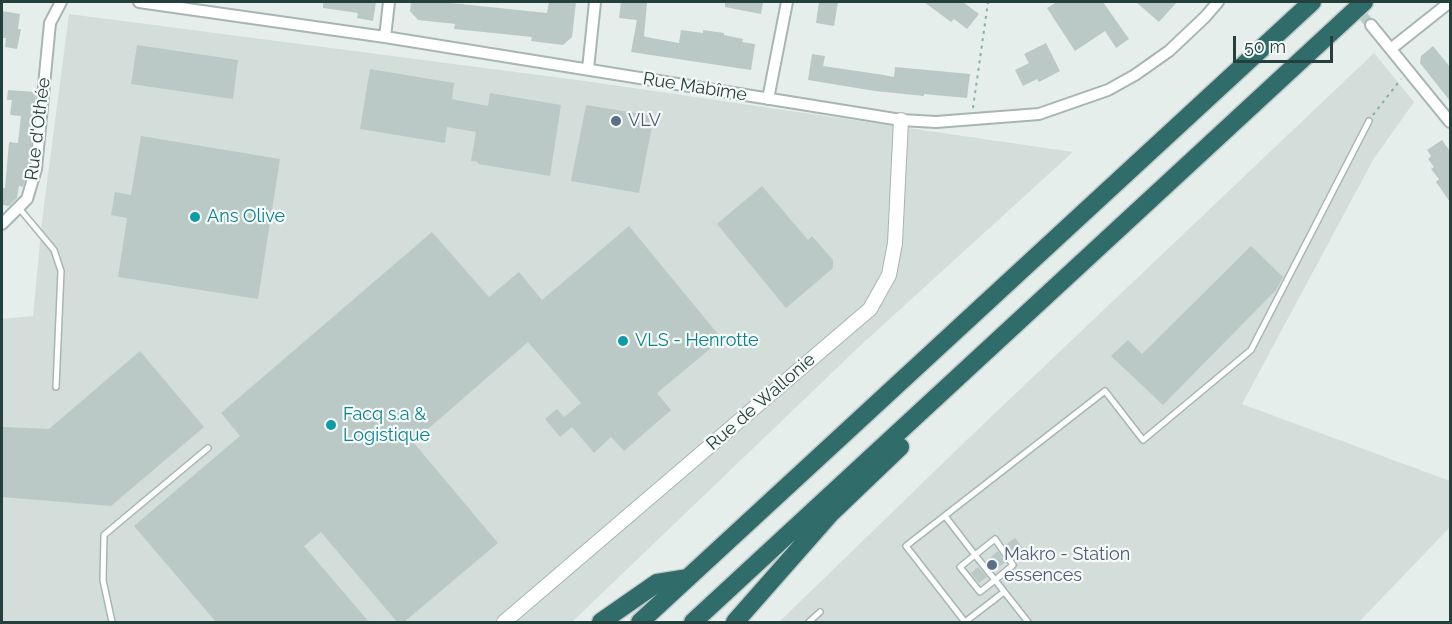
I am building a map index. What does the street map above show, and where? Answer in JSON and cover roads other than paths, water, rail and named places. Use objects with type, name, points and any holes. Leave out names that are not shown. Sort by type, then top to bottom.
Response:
[{"type":"highway","points":[[640,622],[1312,2]]},
{"type":"highway","points":[[693,622],[1364,2]]},
{"type":"highway","points":[[735,622],[830,514],[1038,316],[1058,285]]},
{"type":"highway","points":[[601,622],[657,583],[688,578]]},
{"type":"street","name":"Rue d'Othée","points":[[2,224],[27,199],[36,169],[50,23],[61,2]]},
{"type":"street","name":"Rue Mabîme","points":[[139,2],[200,6],[901,120],[936,122],[1039,114],[1108,90],[1135,75],[1169,51],[1218,2]]},
{"type":"street","points":[[385,37],[389,2]]},
{"type":"street","points":[[588,69],[595,2]]},
{"type":"street","points":[[768,99],[787,2]]},
{"type":"street","points":[[1392,48],[1450,2]]},
{"type":"street","points":[[1371,25],[1450,122]]},
{"type":"street","name":"Rue de Wallonie","points":[[504,622],[870,309],[889,275],[895,243],[901,120]]},
{"type":"lane","points":[[1004,592],[965,622],[906,546],[1106,391],[1143,440],[1251,350],[1368,121]]},
{"type":"lane","points":[[19,208],[54,250],[61,271],[56,387]]},
{"type":"lane","points":[[112,622],[103,580],[104,535],[208,448]]},
{"type":"lane","points":[[945,516],[1028,622]]},
{"type":"lane","points":[[995,539],[1014,565],[995,580],[980,592],[960,567],[995,539]]},
{"type":"lane","points":[[809,622],[820,612]]},
{"type":"tunnel","points":[[1351,2],[1371,25]]},
{"type":"place","name":"VLV","points":[[616,121]]},
{"type":"place","name":"Ans Olive","points":[[195,217]]},
{"type":"place","name":"VLS - Henrotte","points":[[623,341]]},
{"type":"place","name":"Facq s.a & Logistique","points":[[331,425]]},
{"type":"place","name":"Makro - Station essences","points":[[992,565]]}]
